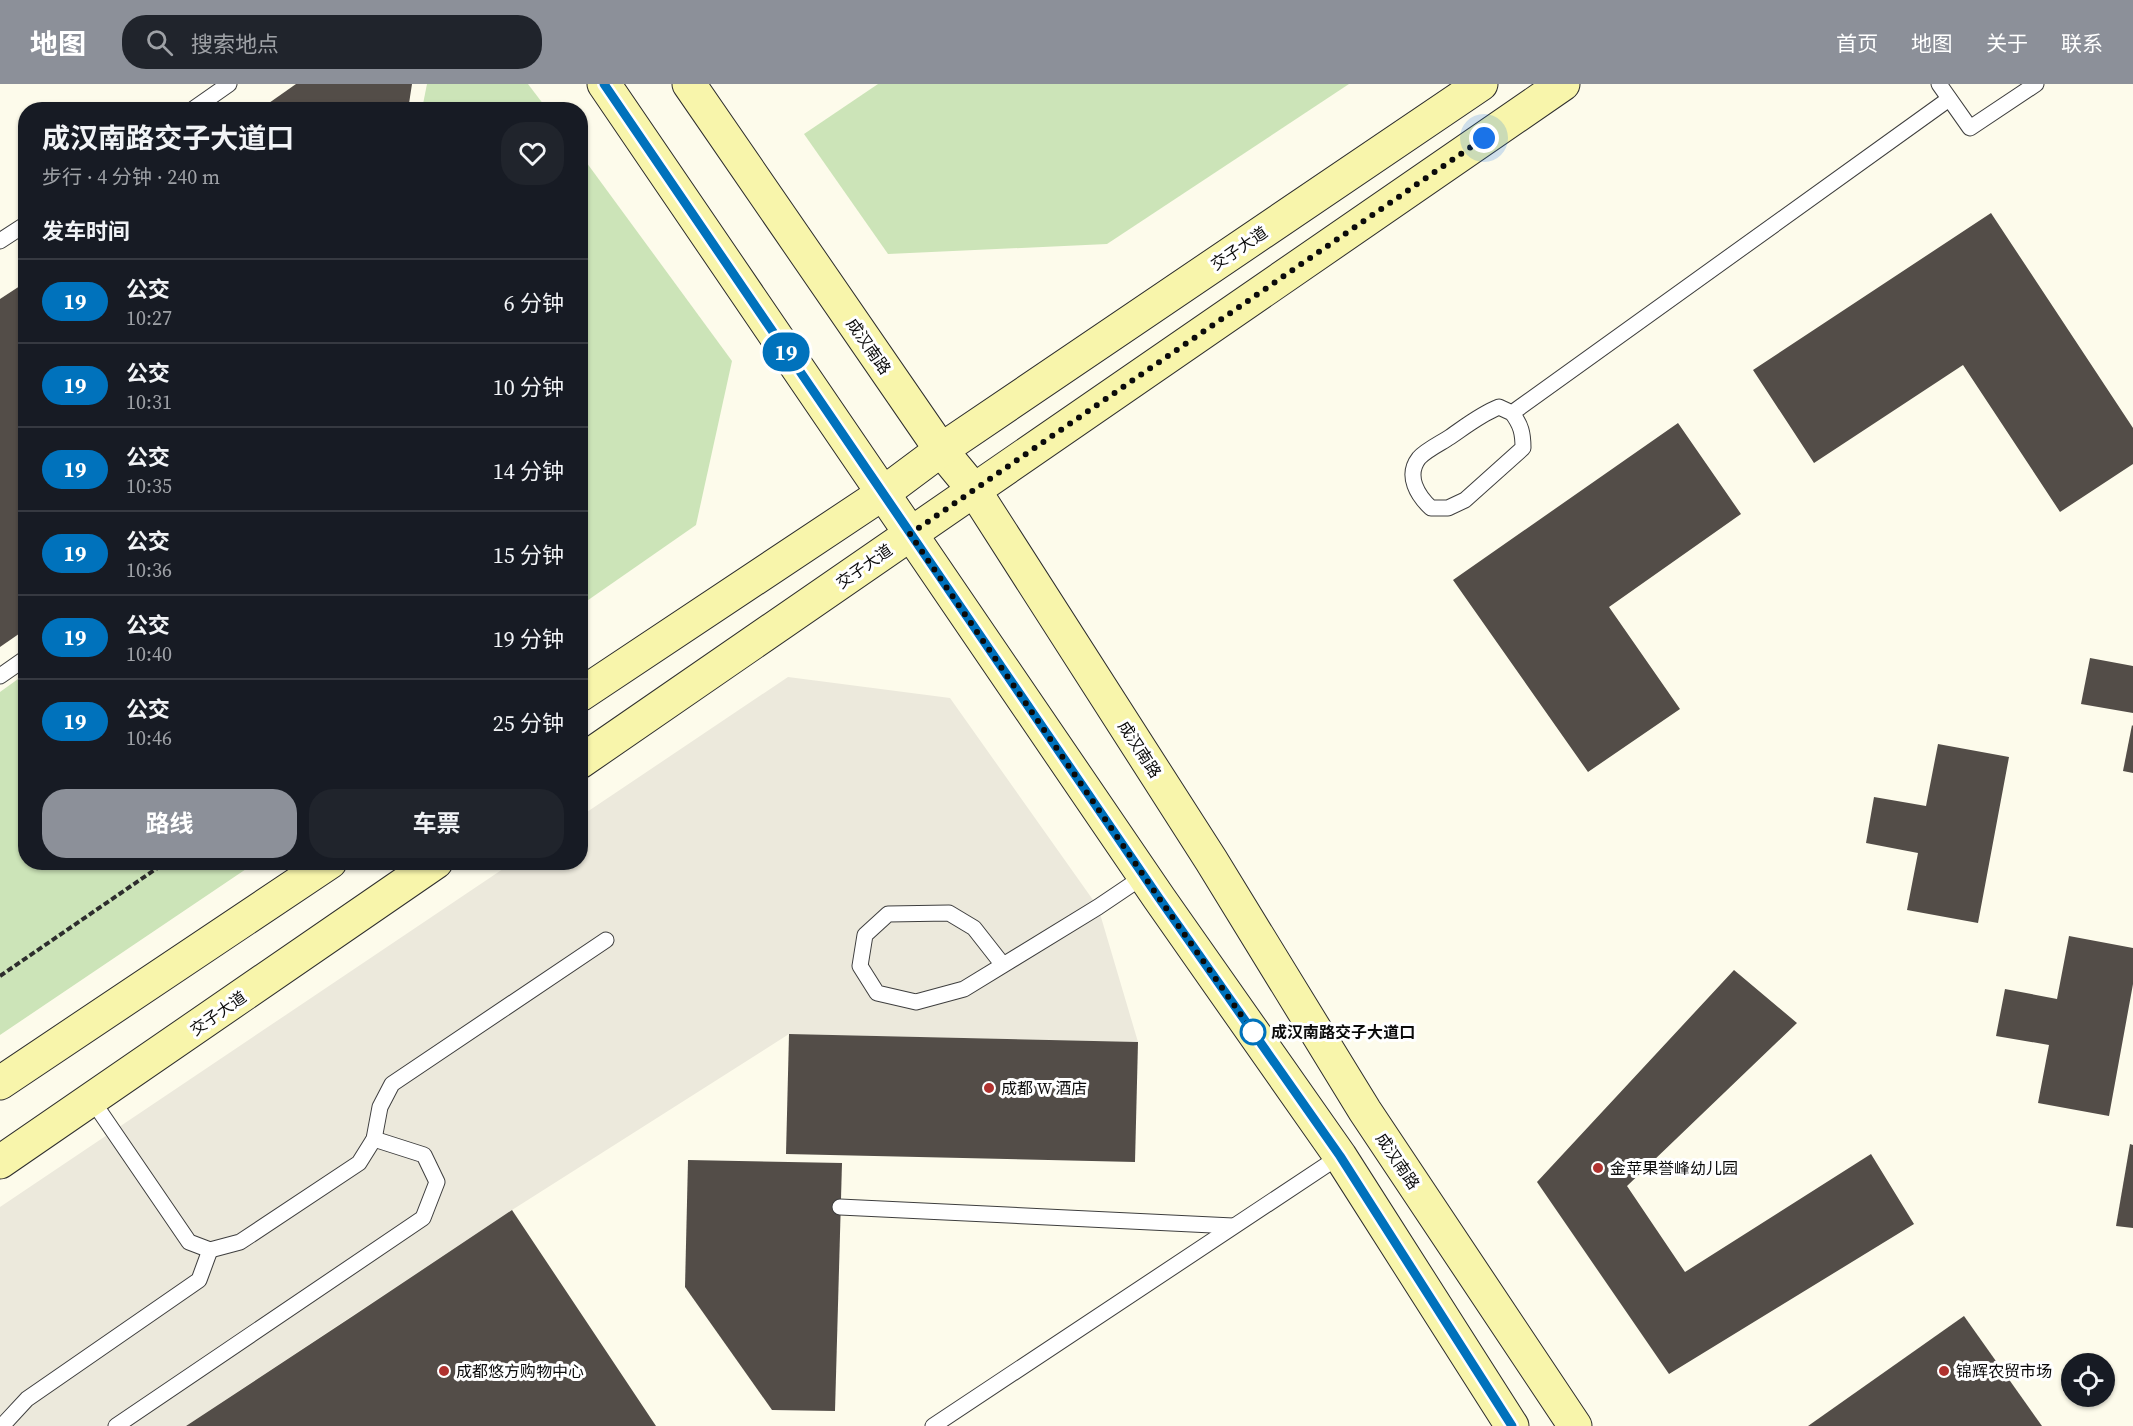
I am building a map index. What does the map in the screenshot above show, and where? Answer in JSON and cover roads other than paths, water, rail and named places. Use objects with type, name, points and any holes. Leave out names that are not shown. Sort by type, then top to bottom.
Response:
[{"type":"main road","points":[[604,84],[1144,876],[1340,1156],[1512,1426]]},
{"type":"main road","name":"成汉南路","points":[[688,84],[941,450],[974,490],[1211,860],[1365,1111],[1575,1426]]},
{"type":"main road","name":"交子大道","points":[[588,690],[882,494],[941,450],[1481,84]]},
{"type":"main road","name":"交子大道","points":[[588,756],[1563,84]]},
{"type":"main road","points":[[0,1083],[318,870]]},
{"type":"main road","name":"交子大道","points":[[0,1162],[424,870]]},
{"type":"lane","points":[[204,102],[230,84]]},
{"type":"lane","points":[[1939,84],[1970,128],[2036,84]]},
{"type":"lane","points":[[1512,412],[1949,99]]},
{"type":"lane","points":[[0,242],[18,230]]},
{"type":"lane","points":[[1498,407],[1512,412],[1523,432],[1523,448],[1465,500],[1448,508],[1431,508],[1421,498],[1414,485],[1413,471],[1419,458],[1485,413],[1498,407]]},
{"type":"lane","points":[[0,676],[18,664]]},
{"type":"lane","points":[[1003,965],[974,928],[950,912],[888,914],[865,936],[860,966],[877,993],[916,1002],[964,989],[1098,907],[1144,876]]},
{"type":"lane","points":[[92,1100],[189,1242],[210,1250],[240,1242],[358,1163],[374,1139],[380,1107],[392,1084],[606,940]]},
{"type":"lane","points":[[116,1426],[423,1218],[436,1182],[424,1155],[374,1139]]},
{"type":"lane","points":[[933,1426],[1340,1156]]},
{"type":"lane","points":[[840,1207],[1233,1226]]},
{"type":"lane","points":[[2,1426],[27,1399],[199,1280],[210,1250]]},
{"type":"place","name":"成汉南路交子大道口","points":[[1253,1032]]},
{"type":"place","name":"成都 W 酒店","points":[[989,1088]]},
{"type":"place","name":"金苹果誉峰幼儿园","points":[[1598,1168]]},
{"type":"place","name":"成都悠方购物中心","points":[[444,1371]]},
{"type":"place","name":"锦辉农贸市场","points":[[1944,1371]]}]
